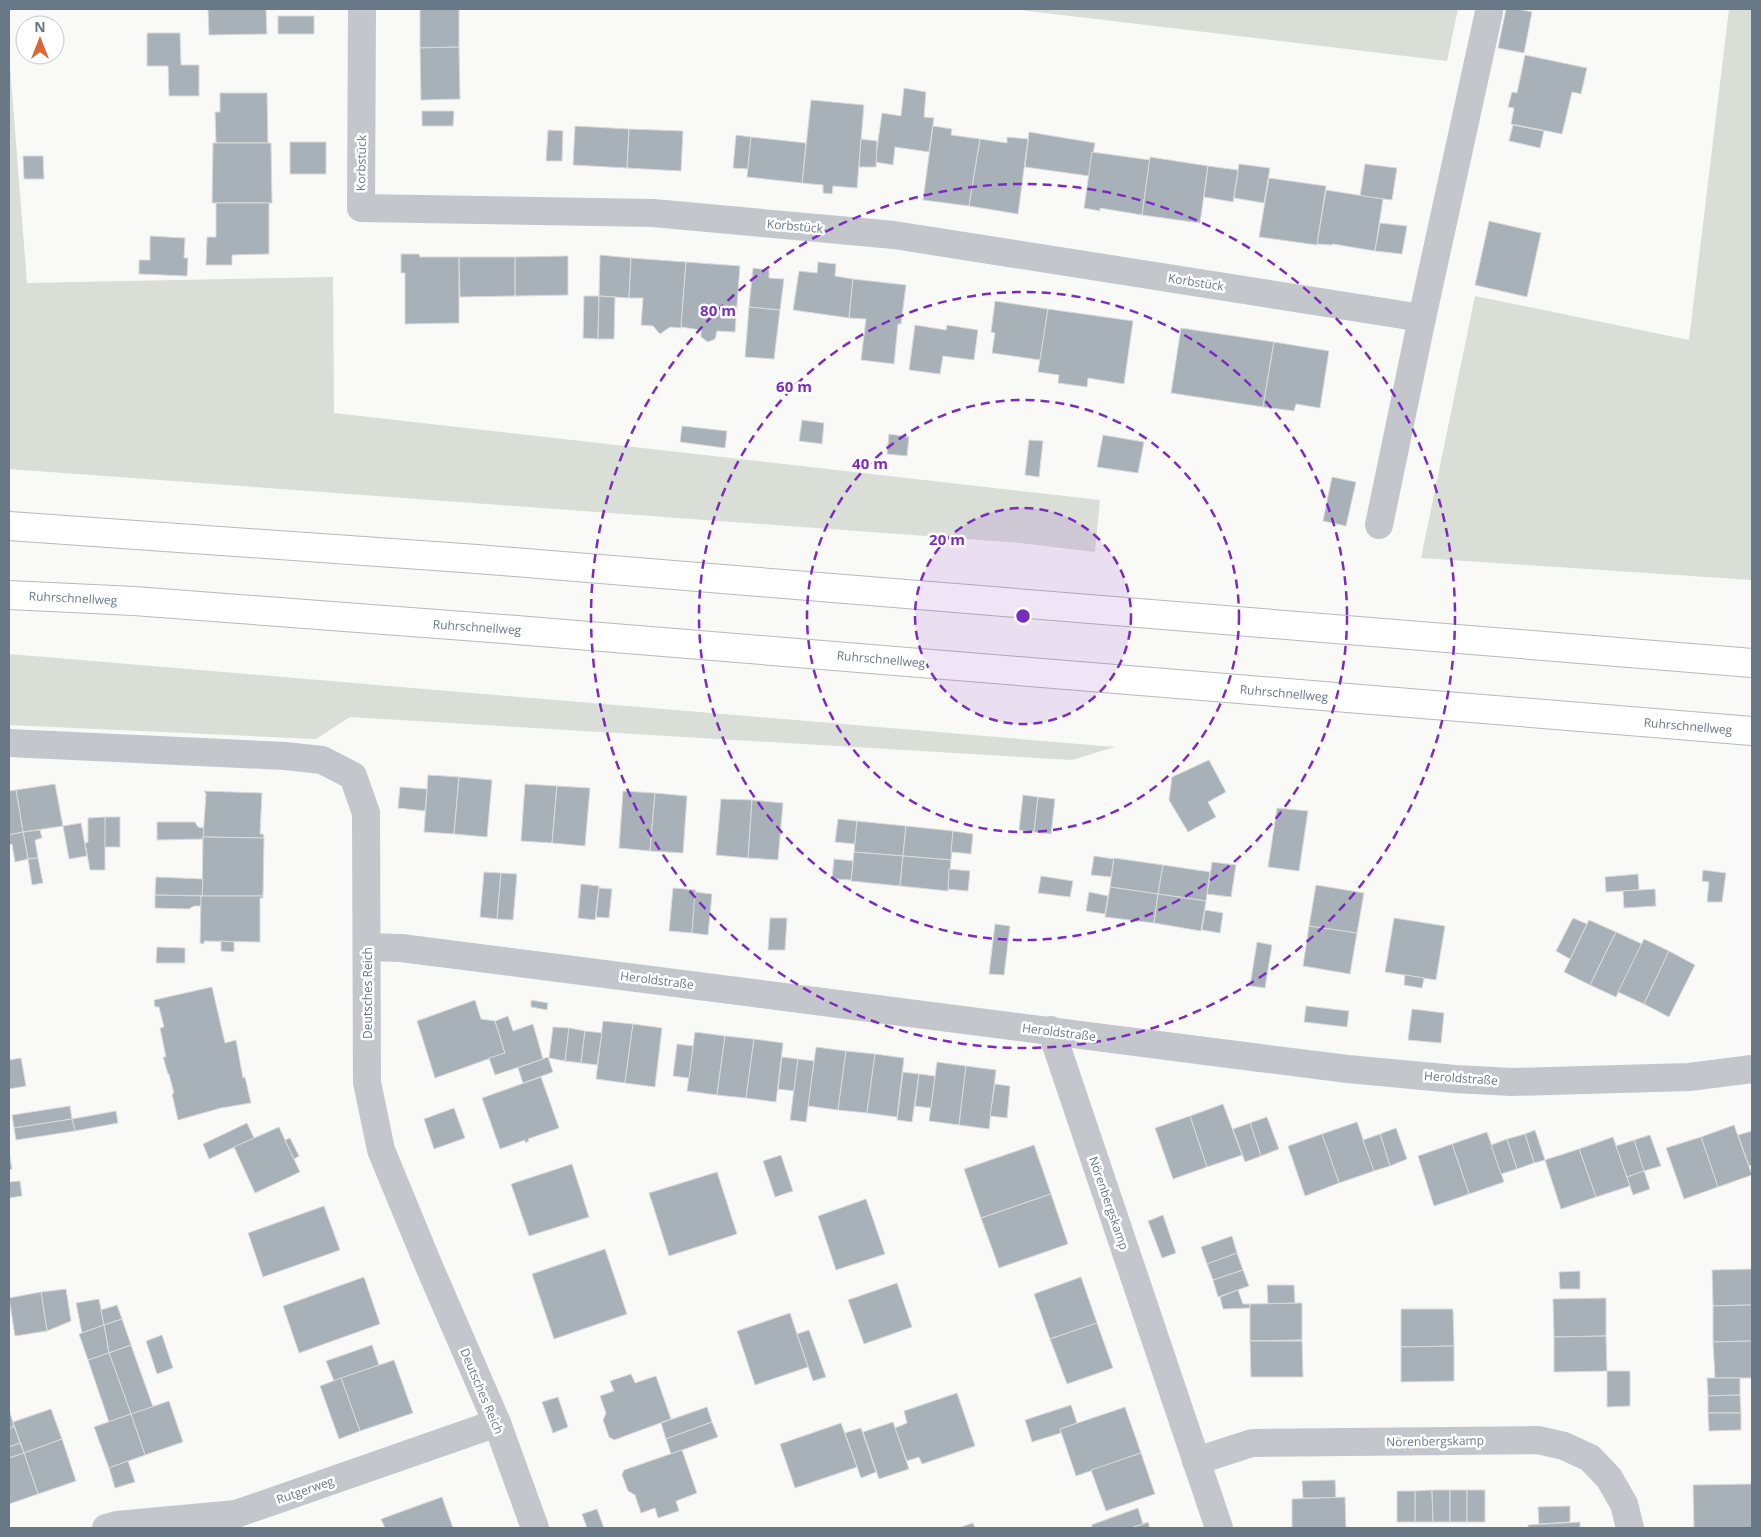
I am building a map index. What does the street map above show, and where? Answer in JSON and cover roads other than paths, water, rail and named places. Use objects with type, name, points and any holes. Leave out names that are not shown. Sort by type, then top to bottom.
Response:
[{"type":"highway","points":[[9,526],[496,560],[1752,663]]},
{"type":"highway","name":"Ruhrschnellweg","points":[[9,594],[144,602],[546,632],[1752,731]]},
{"type":"street","name":"Korbstück","points":[[362,9],[361,208],[653,213],[894,235],[1422,318]]},
{"type":"street","points":[[1379,525],[1489,12]]},
{"type":"street","name":"Deutsches Reich","points":[[9,743],[286,756],[322,760],[353,776],[366,812],[367,1082],[381,1150],[497,1423],[534,1528]]},
{"type":"street","name":"Heroldstraße","points":[[367,947],[402,948],[1348,1069],[1455,1079],[1512,1082],[1572,1081],[1689,1076],[1752,1069]]},
{"type":"street","name":"Nörenbergskamp","points":[[1051,1030],[1219,1528]]},
{"type":"street","name":"Rutgerweg","points":[[106,1528],[117,1524],[236,1514],[497,1423]]},
{"type":"street","name":"Nörenbergskamp","points":[[1196,1461],[1252,1443],[1538,1440],[1564,1446],[1590,1458],[1609,1478],[1624,1504],[1630,1528]]}]
